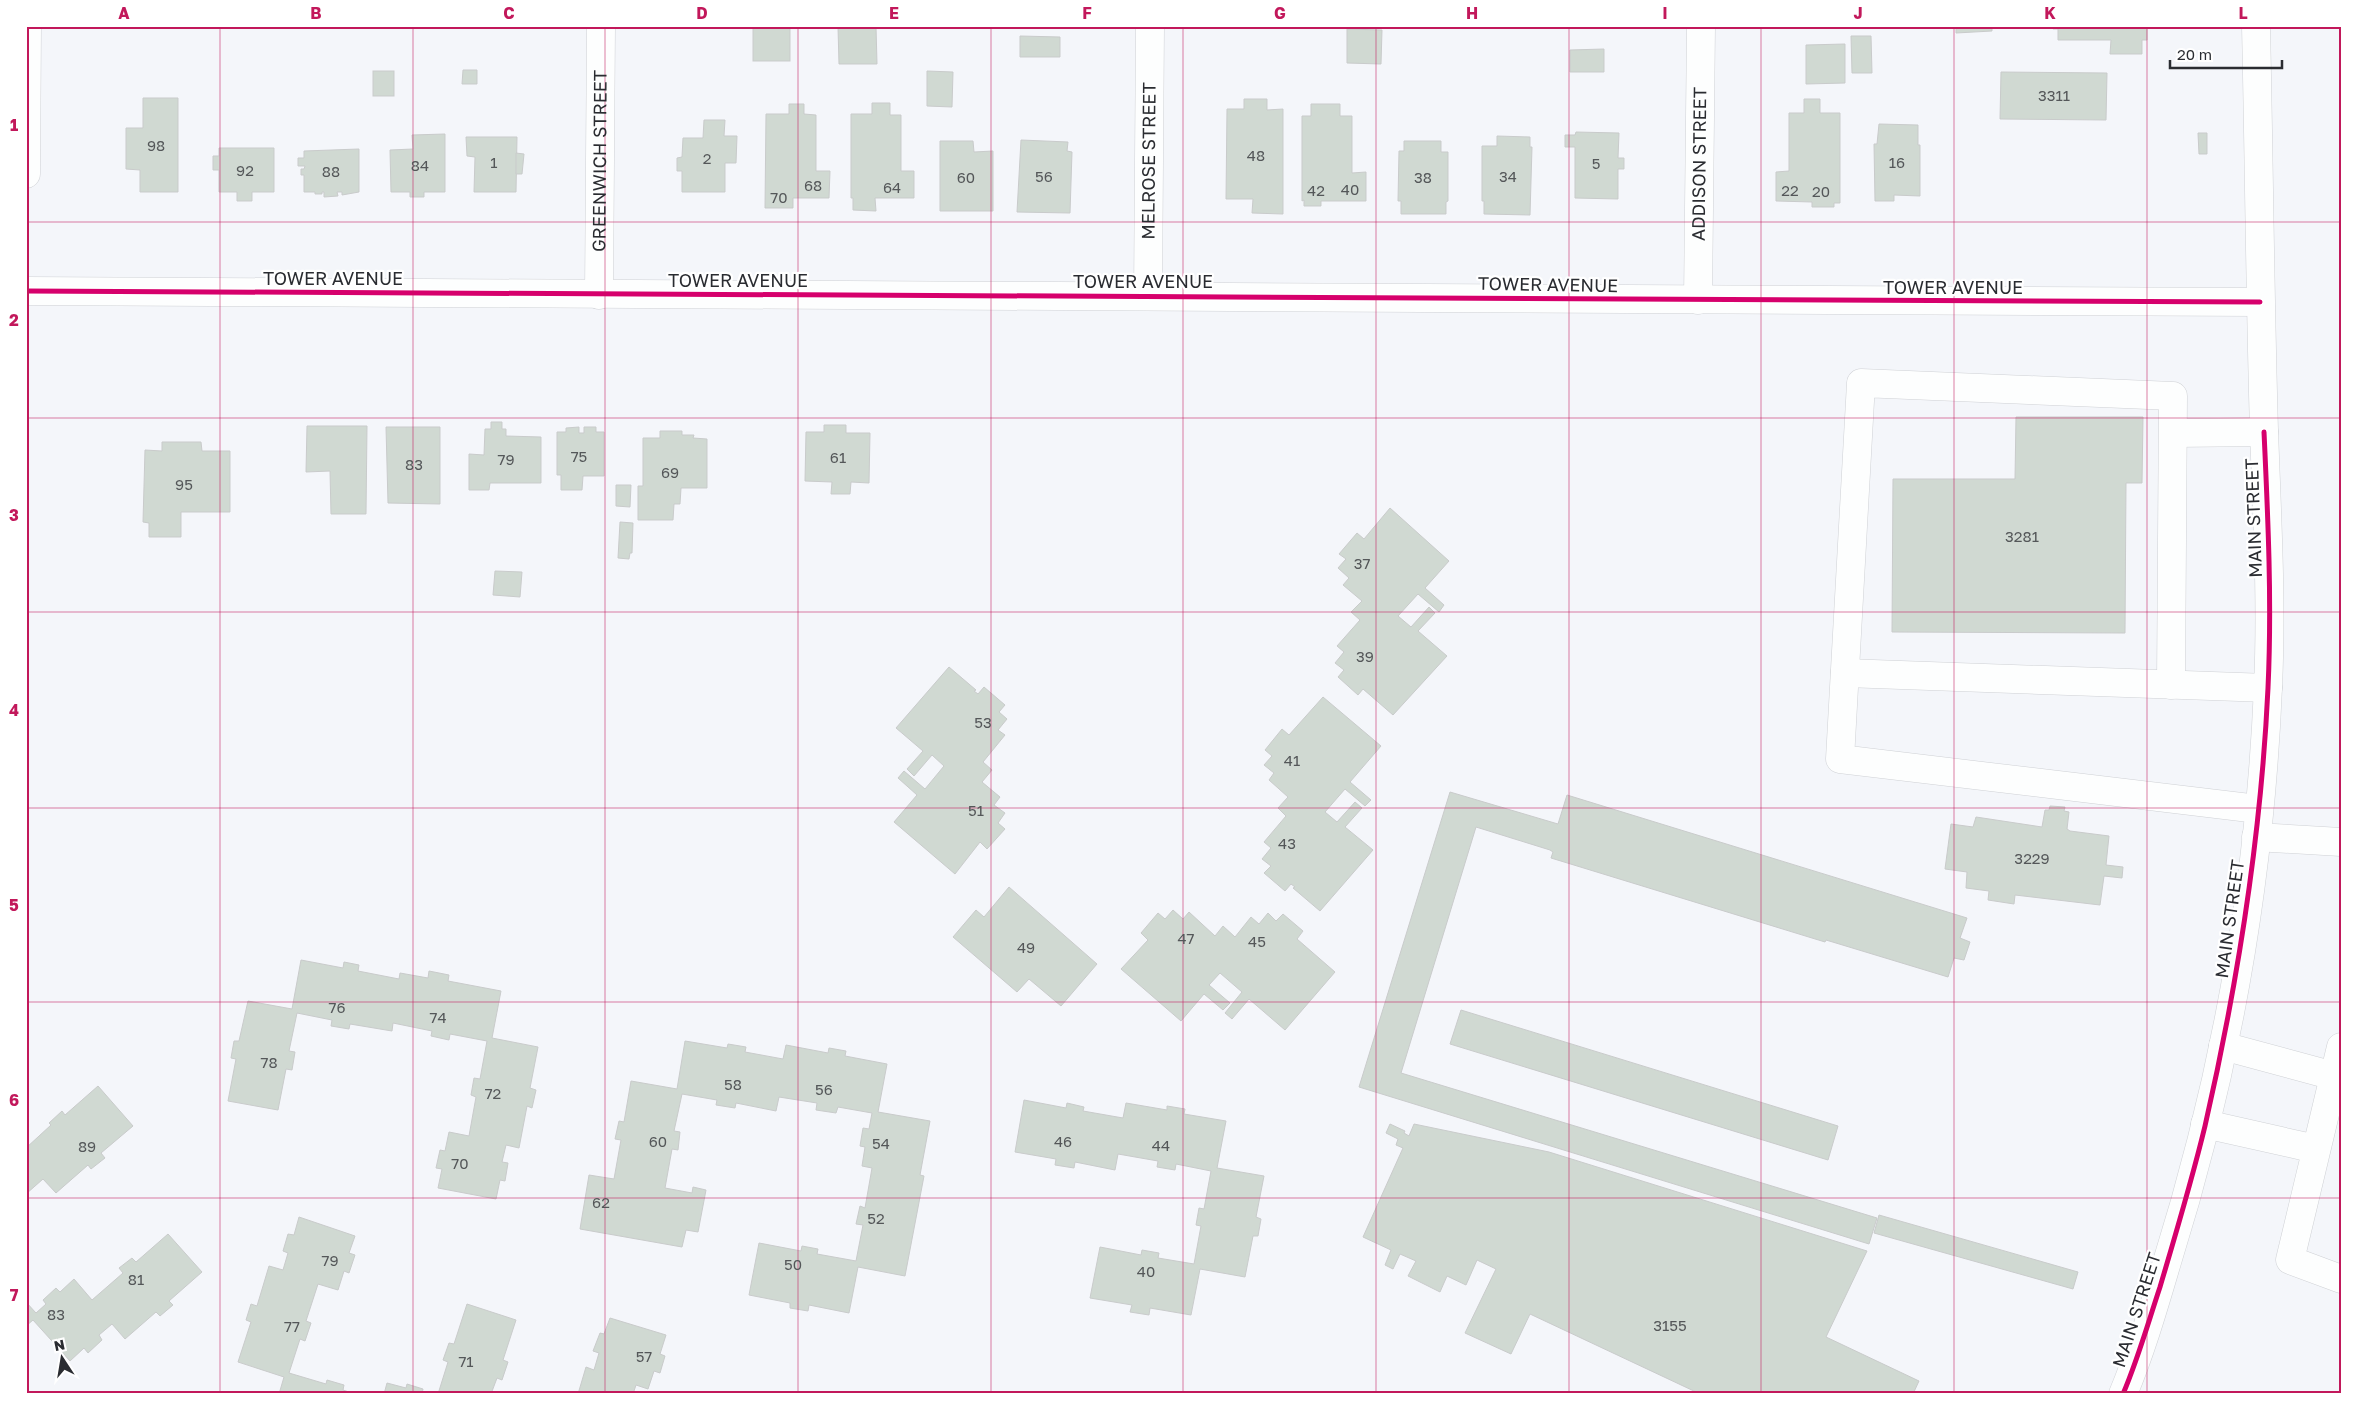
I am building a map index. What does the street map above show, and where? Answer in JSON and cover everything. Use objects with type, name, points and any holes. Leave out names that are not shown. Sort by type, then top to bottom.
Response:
[{"type":"main road","points":[[26,174],[27,26]]},
{"type":"main road","name":"GREENWICH STREET","points":[[599,295],[601,26]]},
{"type":"main road","name":"MELROSE STREET","points":[[1148,296],[1150,26]]},
{"type":"main road","name":"ADDISON STREET","points":[[1698,300],[1701,26]]},
{"type":"main road","name":"MAIN STREET","points":[[2123,1394],[2136,1363],[2189,1192],[2223,1046],[2241,948],[2256,836],[2268,688],[2270,594],[2260,302],[2256,26]]},
{"type":"main road","name":"TOWER AVENUE","points":[[26,291],[2260,302]]},
{"type":"main road","points":[[2171,684],[2173,396],[1860,383],[1840,759],[2258,809]]},
{"type":"main road","points":[[2174,433],[2264,432]]},
{"type":"main road","points":[[1844,673],[2268,688]]},
{"type":"main road","points":[[2256,836],[2341,842]]},
{"type":"main road","points":[[2223,1046],[2334,1076]]},
{"type":"main road","points":[[2341,1047],[2290,1260],[2341,1279]]},
{"type":"main road","points":[[2205,1124],[2316,1149]]},
{"type":"building","points":[[753,26],[790,26],[790,61],[753,61]]},
{"type":"building","points":[[1956,26],[1992,26],[1992,31],[1956,33]]},
{"type":"building","points":[[2053,26],[2147,26],[2147,40],[2142,40],[2142,54],[2110,54],[2111,40],[2058,40],[2058,29],[2053,29]]},
{"type":"building","points":[[838,27],[876,27],[877,64],[839,64]]},
{"type":"building","points":[[1347,29],[1382,30],[1381,64],[1347,63]]},
{"type":"building","points":[[1020,36],[1060,37],[1060,57],[1020,57]]},
{"type":"building","points":[[1851,36],[1871,36],[1872,73],[1852,73]]},
{"type":"building","points":[[1845,44],[1845,83],[1806,84],[1806,45]]},
{"type":"building","points":[[1604,49],[1604,72],[1570,72],[1570,50]]},
{"type":"building","points":[[463,70],[477,70],[477,84],[462,84]]},
{"type":"building","points":[[373,71],[394,71],[394,96],[373,96]]},
{"type":"building","points":[[927,71],[953,72],[952,107],[927,106]]},
{"type":"building","points":[[2001,72],[2107,73],[2106,120],[2000,119]]},
{"type":"building","points":[[143,98],[178,98],[178,192],[140,192],[140,170],[126,169],[126,128],[143,128]]},
{"type":"building","points":[[1244,99],[1267,99],[1267,110],[1283,109],[1283,214],[1252,213],[1253,199],[1226,199],[1227,109],[1244,109]]},
{"type":"building","points":[[1804,99],[1820,99],[1820,113],[1840,113],[1840,203],[1834,203],[1834,207],[1812,207],[1812,202],[1776,201],[1776,172],[1789,171],[1789,113],[1804,113]]},
{"type":"building","points":[[872,103],[890,103],[890,115],[901,115],[901,171],[914,171],[914,198],[875,198],[876,211],[853,210],[853,198],[851,198],[851,114],[872,114]]},
{"type":"building","points":[[789,104],[804,104],[804,114],[816,115],[816,171],[830,171],[829,198],[793,198],[793,208],[765,208],[766,114],[789,114]]},
{"type":"building","points":[[1311,104],[1340,104],[1340,116],[1352,116],[1352,173],[1366,172],[1366,201],[1321,201],[1321,206],[1304,206],[1304,200],[1302,201],[1302,116],[1311,116]]},
{"type":"building","points":[[704,120],[725,120],[724,136],[737,136],[736,163],[725,163],[725,192],[682,192],[682,171],[677,171],[677,158],[682,157],[683,138],[703,138]]},
{"type":"building","points":[[1879,124],[1918,125],[1920,196],[1894,195],[1894,201],[1875,201],[1874,144],[1877,144]]},
{"type":"building","points":[[1576,132],[1619,133],[1618,158],[1624,158],[1624,169],[1618,169],[1618,199],[1575,198],[1575,147],[1565,147],[1565,135],[1575,135]]},
{"type":"building","points":[[2198,133],[2207,133],[2207,154],[2199,154]]},
{"type":"building","points":[[445,134],[445,192],[424,192],[424,197],[410,197],[410,192],[391,192],[390,150],[413,149],[412,135]]},
{"type":"building","points":[[1497,136],[1530,137],[1530,147],[1532,147],[1530,215],[1484,214],[1484,201],[1482,201],[1482,146],[1497,146]]},
{"type":"building","points":[[466,137],[517,137],[516,192],[474,192],[475,157],[467,156]]},
{"type":"building","points":[[1021,140],[1068,142],[1067,151],[1072,152],[1070,213],[1017,212]]},
{"type":"building","points":[[940,141],[973,141],[974,152],[993,151],[993,211],[940,211]]},
{"type":"building","points":[[1404,141],[1441,141],[1441,152],[1448,152],[1448,201],[1446,202],[1446,214],[1401,214],[1401,201],[1398,201],[1399,151],[1404,151]]},
{"type":"building","points":[[219,148],[274,148],[274,192],[252,192],[252,201],[237,201],[237,192],[219,192],[219,170],[213,170],[213,156],[219,156]]},
{"type":"building","points":[[359,149],[359,192],[342,195],[342,192],[337,192],[338,196],[324,197],[324,192],[322,194],[315,194],[315,192],[304,192],[304,175],[301,175],[301,169],[304,169],[305,166],[298,166],[298,158],[304,158],[304,151]]},
{"type":"building","points":[[516,153],[524,154],[522,174],[516,174]]},
{"type":"building","points":[[2016,417],[2143,417],[2142,483],[2126,483],[2125,633],[1892,632],[1893,479],[2015,479]]},
{"type":"building","points":[[491,422],[502,422],[502,429],[506,429],[506,436],[541,437],[541,483],[490,483],[489,490],[469,490],[469,454],[484,455],[485,429],[491,429]]},
{"type":"building","points":[[824,425],[846,425],[846,433],[870,433],[869,483],[851,482],[850,494],[831,494],[832,482],[805,481],[806,432],[824,432]]},
{"type":"building","points":[[307,426],[367,426],[366,514],[331,514],[330,471],[306,472]]},
{"type":"building","points":[[386,427],[440,427],[440,504],[388,503]]},
{"type":"building","points":[[579,427],[579,433],[584,433],[584,427],[596,427],[596,432],[604,432],[604,476],[583,476],[582,490],[561,490],[561,475],[557,475],[557,432],[566,432],[566,428]]},
{"type":"building","points":[[660,431],[682,431],[682,435],[694,435],[693,438],[707,439],[707,488],[681,488],[680,504],[674,504],[673,520],[638,520],[638,486],[643,486],[643,438],[660,438]]},
{"type":"building","points":[[162,442],[201,442],[202,451],[230,451],[230,512],[181,512],[181,537],[149,537],[149,523],[143,522],[145,450],[162,451]]},
{"type":"building","points":[[616,485],[631,485],[630,507],[616,506]]},
{"type":"building","points":[[1390,508],[1449,561],[1425,588],[1444,605],[1439,612],[1418,594],[1398,616],[1411,627],[1429,607],[1435,613],[1418,631],[1447,656],[1393,715],[1363,689],[1358,695],[1338,677],[1344,670],[1335,663],[1344,652],[1337,646],[1360,620],[1351,612],[1362,601],[1343,585],[1349,578],[1338,568],[1346,559],[1339,554],[1357,533],[1364,539]]},
{"type":"building","points":[[620,522],[633,523],[632,553],[630,553],[629,559],[618,558]]},
{"type":"building","points":[[495,571],[522,572],[520,597],[493,595]]},
{"type":"building","points":[[949,667],[976,690],[974,691],[978,694],[984,687],[1005,705],[999,712],[1007,719],[998,730],[1005,735],[983,762],[992,770],[982,782],[1000,797],[994,805],[1005,813],[998,823],[1005,829],[987,849],[980,842],[955,874],[894,822],[917,795],[898,778],[904,771],[925,789],[944,766],[932,755],[914,776],[907,769],[923,751],[896,728]]},
{"type":"building","points":[[1323,697],[1381,746],[1350,782],[1371,800],[1365,806],[1345,789],[1325,812],[1337,822],[1355,802],[1362,808],[1345,827],[1373,850],[1320,911],[1293,888],[1295,887],[1291,884],[1285,891],[1264,873],[1271,866],[1262,859],[1271,848],[1264,842],[1286,816],[1278,808],[1288,797],[1269,780],[1274,773],[1264,765],[1272,756],[1265,750],[1282,729],[1289,735]]},
{"type":"building","points":[[1450,792],[1558,824],[1567,795],[1967,918],[1960,938],[1970,942],[1964,960],[1954,958],[1948,977],[1826,940],[1825,942],[1551,858],[1553,852],[1550,850],[1476,827],[1401,1073],[1877,1218],[1869,1244],[1359,1087]]},
{"type":"building","points":[[2050,806],[2065,807],[2064,811],[2069,812],[2067,829],[2070,831],[2109,836],[2106,865],[2123,867],[2122,878],[2104,876],[2100,905],[2015,895],[2014,904],[1988,900],[1989,891],[1966,888],[1967,872],[1945,869],[1951,824],[1973,827],[1976,817],[2042,827],[2045,810],[2049,810]]},
{"type":"building","points":[[1009,887],[1097,964],[1061,1006],[1029,979],[1017,992],[953,937],[976,910],[984,917]]},
{"type":"building","points":[[1173,910],[1183,919],[1189,912],[1215,936],[1223,926],[1235,937],[1251,917],[1259,924],[1268,913],[1276,921],[1283,914],[1303,931],[1297,939],[1335,972],[1285,1030],[1249,999],[1232,1019],[1225,1013],[1242,992],[1220,973],[1209,985],[1230,1003],[1223,1010],[1204,994],[1181,1021],[1121,969],[1148,940],[1141,933],[1158,913],[1165,919]]},
{"type":"building","points":[[301,960],[343,968],[344,962],[359,965],[358,971],[399,979],[400,973],[428,978],[429,971],[449,975],[448,981],[501,991],[492,1038],[538,1047],[530,1088],[536,1090],[532,1108],[527,1106],[519,1148],[506,1145],[502,1162],[508,1163],[505,1181],[500,1180],[496,1199],[438,1188],[442,1169],[436,1168],[440,1150],[445,1151],[449,1132],[469,1136],[476,1097],[471,1095],[474,1078],[480,1079],[487,1041],[450,1034],[449,1040],[431,1036],[432,1031],[393,1023],[392,1031],[350,1024],[349,1029],[331,1026],[332,1020],[297,1013],[289,1051],[295,1052],[292,1070],[286,1069],[278,1110],[228,1101],[236,1059],[231,1058],[234,1041],[239,1041],[248,1001],[292,1009]]},
{"type":"building","points":[[1461,1010],[1838,1126],[1828,1160],[1450,1044]]},
{"type":"building","points":[[685,1041],[727,1048],[728,1044],[746,1047],[745,1052],[783,1059],[786,1045],[828,1053],[829,1048],[846,1051],[845,1056],[887,1064],[878,1112],[930,1121],[920,1175],[924,1176],[905,1276],[858,1267],[849,1313],[809,1305],[808,1311],[790,1308],[790,1303],[749,1295],[759,1243],[801,1251],[802,1246],[818,1249],[817,1254],[856,1261],[863,1225],[856,1224],[860,1206],[865,1208],[872,1168],[862,1166],[865,1147],[860,1146],[863,1128],[869,1129],[872,1113],[838,1107],[836,1113],[816,1110],[817,1103],[779,1097],[776,1111],[736,1103],[735,1108],[716,1105],[717,1100],[682,1094],[674,1131],[680,1132],[678,1150],[672,1149],[665,1188],[692,1193],[693,1187],[706,1190],[698,1232],[686,1230],[682,1247],[580,1229],[589,1175],[614,1179],[621,1140],[615,1139],[619,1121],[624,1122],[631,1081],[677,1089]]},
{"type":"building","points":[[98,1086],[133,1126],[101,1153],[105,1158],[91,1169],[88,1165],[56,1193],[43,1179],[26,1194],[26,1148],[51,1125],[49,1123],[62,1111],[65,1115]]},
{"type":"building","points":[[1024,1100],[1066,1108],[1067,1103],[1084,1107],[1083,1111],[1123,1118],[1126,1103],[1167,1110],[1167,1106],[1185,1109],[1184,1114],[1226,1121],[1217,1168],[1264,1176],[1256,1217],[1261,1219],[1258,1236],[1253,1236],[1245,1277],[1200,1269],[1191,1315],[1150,1308],[1149,1315],[1130,1312],[1132,1305],[1090,1298],[1100,1247],[1141,1255],[1142,1250],[1159,1253],[1158,1258],[1194,1264],[1201,1226],[1196,1225],[1199,1208],[1204,1209],[1211,1171],[1176,1164],[1175,1170],[1157,1167],[1158,1161],[1118,1154],[1115,1170],[1075,1162],[1074,1168],[1055,1165],[1056,1159],[1015,1152]]},
{"type":"building","points":[[1390,1124],[1405,1131],[1404,1133],[1409,1136],[1414,1124],[1549,1152],[1867,1251],[1826,1337],[1919,1381],[1913,1394],[1695,1394],[1696,1392],[1530,1314],[1511,1354],[1465,1333],[1496,1269],[1477,1260],[1466,1285],[1447,1276],[1440,1292],[1408,1276],[1416,1261],[1400,1254],[1393,1269],[1385,1265],[1391,1250],[1363,1237],[1403,1148],[1396,1145],[1398,1139],[1386,1133]]},
{"type":"building","points":[[1879,1215],[2078,1272],[2073,1289],[1874,1233]]},
{"type":"building","points":[[299,1217],[355,1236],[349,1253],[355,1255],[349,1273],[344,1271],[338,1290],[318,1284],[306,1321],[311,1323],[305,1341],[300,1339],[289,1373],[326,1384],[327,1380],[344,1385],[343,1390],[355,1394],[279,1394],[284,1377],[238,1362],[251,1322],[246,1320],[251,1304],[257,1306],[269,1266],[283,1270],[288,1253],[283,1251],[288,1234],[294,1235]]},
{"type":"building","points":[[168,1234],[202,1272],[169,1301],[173,1305],[160,1316],[156,1312],[125,1339],[112,1324],[99,1335],[102,1340],[88,1353],[84,1348],[70,1361],[33,1320],[26,1326],[26,1302],[36,1313],[46,1304],[43,1300],[56,1288],[60,1292],[74,1279],[92,1300],[123,1273],[119,1268],[132,1258],[136,1262]]},
{"type":"building","points":[[467,1304],[516,1320],[503,1360],[508,1362],[502,1380],[497,1378],[491,1394],[438,1394],[448,1362],[443,1360],[449,1343],[454,1344]]},
{"type":"building","points":[[610,1318],[666,1335],[660,1354],[665,1356],[660,1373],[654,1371],[648,1389],[636,1385],[633,1394],[578,1394],[586,1367],[594,1370],[599,1353],[593,1351],[600,1333],[604,1334]]},
{"type":"building","points":[[387,1383],[406,1388],[407,1384],[423,1389],[422,1394],[384,1394]]},
{"type":"cycle path","points":[[26,291],[2260,302]]},
{"type":"cycle path","points":[[2123,1394],[2160,1287],[2205,1126],[2238,963],[2254,854],[2265,743],[2269,656],[2270,592],[2264,432]]}]
